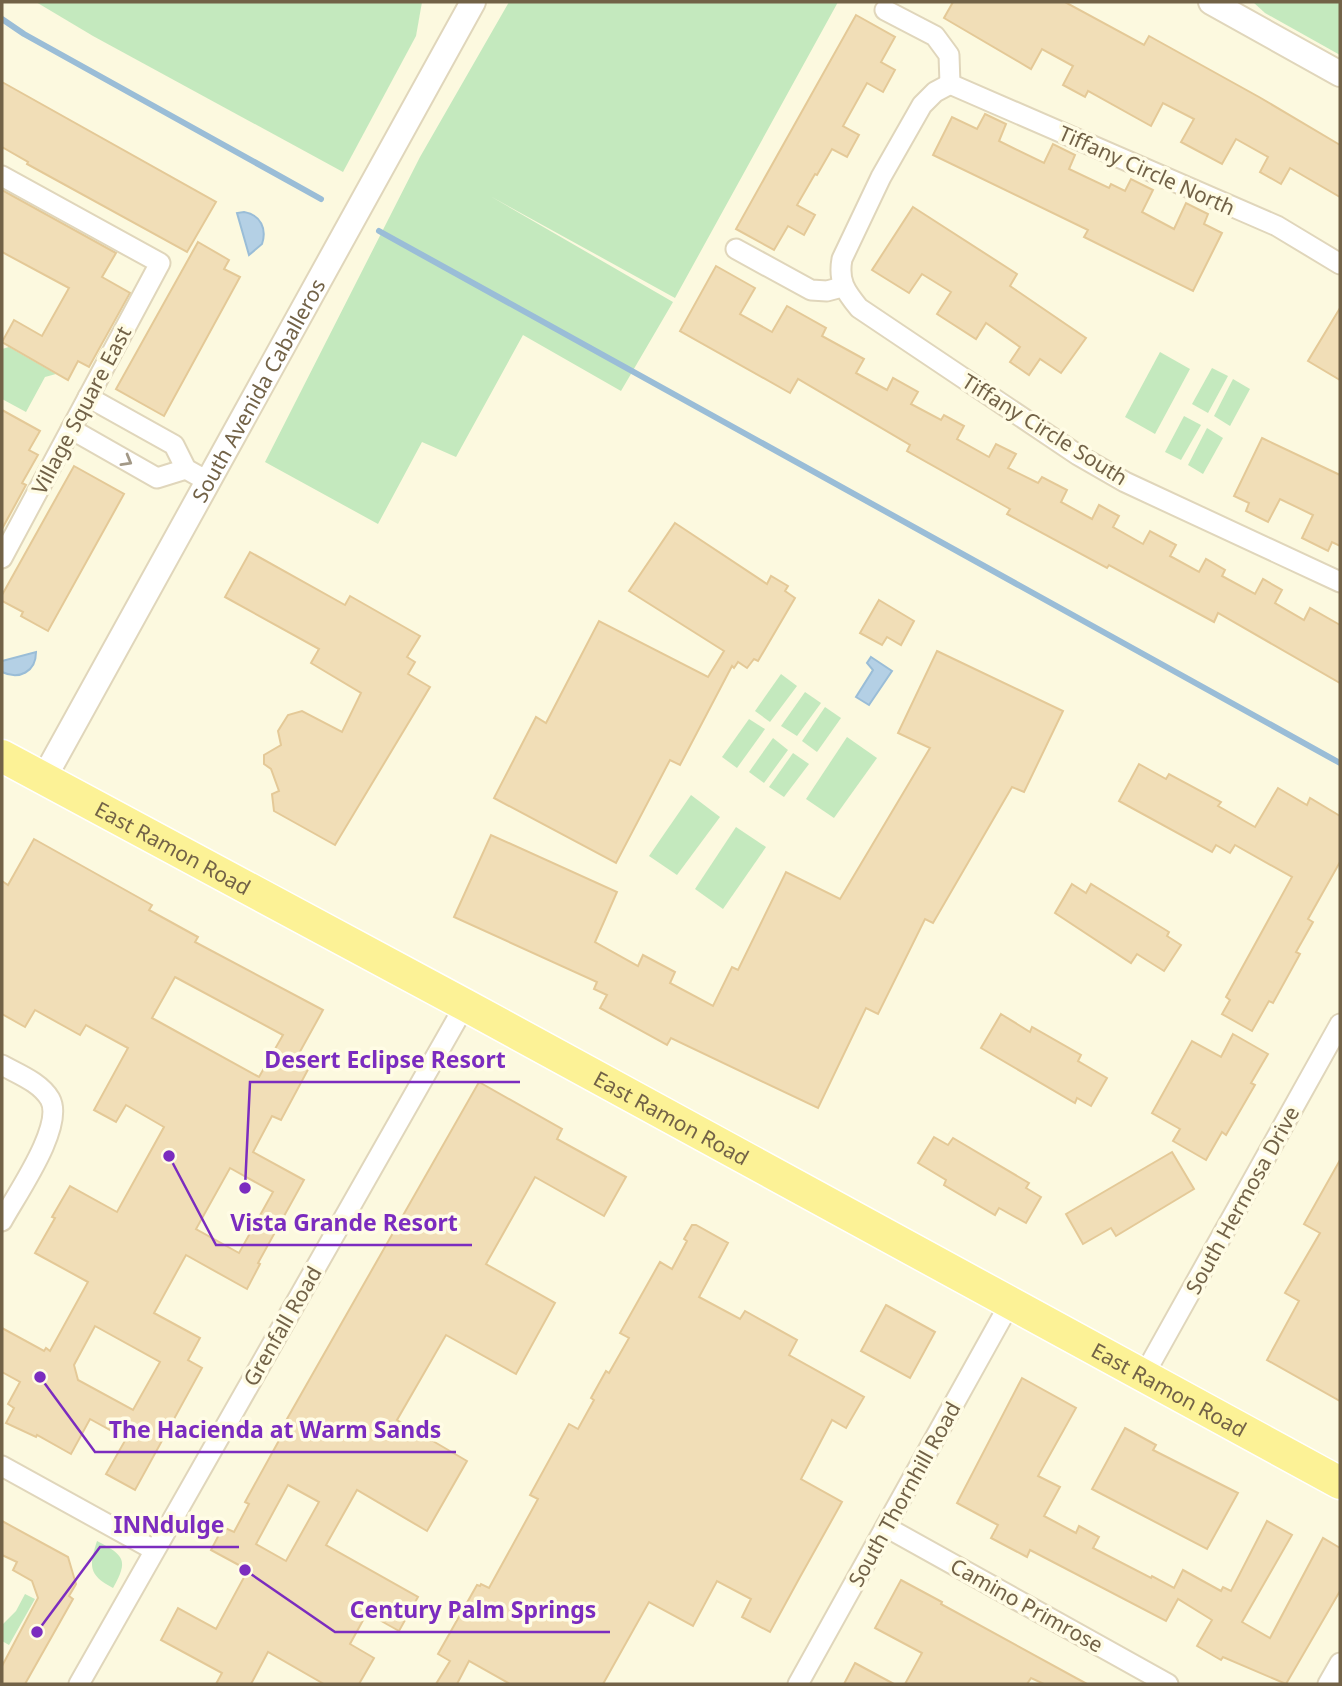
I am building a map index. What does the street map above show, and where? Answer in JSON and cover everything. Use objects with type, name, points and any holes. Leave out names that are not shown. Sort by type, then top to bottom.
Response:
[{"type":"main road","name":"East Ramon Road","points":[[2,756],[465,1005],[1340,1483]]},
{"type":"street","name":"South Avenida Caballeros","points":[[44,778],[473,2]]},
{"type":"street","points":[[1211,2],[1340,74]]},
{"type":"street","points":[[736,249],[811,290],[827,291],[842,287],[839,272],[842,259],[881,177],[922,105],[950,84],[949,55],[935,36],[885,10]]},
{"type":"street","name":"Tiffany Circle North","points":[[950,84],[1277,226],[1340,264]]},
{"type":"street","name":"Village Square East","points":[[2,176],[160,263],[2,558]]},
{"type":"street","name":"Tiffany Circle South","points":[[842,287],[859,308],[1078,455],[1125,482],[1340,582]]},
{"type":"street","points":[[88,397],[174,445],[186,469],[209,482]]},
{"type":"street","points":[[71,429],[157,478],[186,469]]},
{"type":"street","name":"Grenfall Road","points":[[79,1684],[465,1005]]},
{"type":"street","name":"South Hermosa Drive","points":[[1144,1375],[1340,1024]]},
{"type":"street","points":[[2,1065],[42,1089],[51,1101],[53,1121],[48,1136],[2,1221]]},
{"type":"street","name":"South Thornhill Road","points":[[798,1684],[1010,1303]]},
{"type":"street","points":[[2,1466],[154,1550]]},
{"type":"street","name":"Camino Primrose","points":[[886,1527],[1168,1684]]},
{"type":"street","points":[[1328,1684],[1340,1662]]},
{"type":"green space","points":[[36,2],[422,2],[416,36],[343,172],[93,36]]},
{"type":"green space","points":[[509,2],[838,2],[675,298],[490,196],[673,302],[621,391],[523,335],[456,457],[422,442],[378,524],[265,462],[420,157]]},
{"type":"green space","points":[[1253,2],[1340,2],[1340,55],[1265,13]]},
{"type":"green space","points":[[9,347],[56,374],[45,377],[26,412],[2,399],[2,349]]},
{"type":"green space","points":[[1160,352],[1190,369],[1155,434],[1125,417]]},
{"type":"green space","points":[[1212,368],[1228,376],[1208,413],[1192,404]]},
{"type":"green space","points":[[1233,379],[1250,389],[1230,426],[1214,416]]},
{"type":"green space","points":[[1184,416],[1201,425],[1181,460],[1165,452]]},
{"type":"green space","points":[[1207,428],[1223,438],[1203,474],[1188,465]]},
{"type":"green space","points":[[781,674],[797,686],[770,722],[755,711]]},
{"type":"green space","points":[[805,692],[821,703],[797,736],[781,726]]},
{"type":"green space","points":[[825,707],[841,718],[817,752],[802,741]]},
{"type":"green space","points":[[749,719],[765,729],[737,768],[722,757]]},
{"type":"green space","points":[[847,737],[877,758],[834,818],[806,799]]},
{"type":"green space","points":[[773,738],[788,750],[764,783],[749,772]]},
{"type":"green space","points":[[793,753],[809,764],[784,797],[769,787]]},
{"type":"green space","points":[[691,795],[720,817],[677,875],[649,856]]},
{"type":"green space","points":[[736,827],[766,847],[723,909],[695,889]]},
{"type":"green space","points":[[97,1541],[113,1550],[121,1559],[121,1571],[113,1588],[99,1579],[93,1569]]},
{"type":"green space","points":[[25,1594],[35,1599],[9,1645],[2,1641],[2,1625],[16,1611]]},
{"type":"water","points":[[244,212],[258,219],[264,233],[262,244],[249,255],[237,213]]},
{"type":"water","points":[[36,652],[33,665],[25,672],[14,675],[2,672],[2,661]]},
{"type":"water","points":[[871,657],[892,671],[869,705],[856,697],[873,670],[867,663]]},
{"type":"building","points":[[953,2],[1065,2],[1144,45],[1149,36],[1340,145],[1340,197],[1290,168],[1281,184],[1260,172],[1268,157],[1236,139],[1222,164],[1181,142],[1194,119],[1163,103],[1151,126],[1088,91],[1085,97],[1063,85],[1073,66],[1042,49],[1031,69],[944,18]]},
{"type":"building","points":[[856,15],[895,37],[881,62],[895,70],[883,92],[867,83],[843,126],[859,135],[847,157],[832,149],[797,205],[815,215],[804,235],[788,226],[774,250],[736,229]]},
{"type":"building","points":[[2,82],[216,202],[187,252],[27,164],[28,162],[2,147]]},
{"type":"building","points":[[985,114],[1006,124],[999,141],[1044,163],[1053,144],[1075,155],[1069,169],[1109,188],[1111,184],[1125,191],[1131,179],[1153,190],[1142,212],[1174,229],[1186,203],[1208,214],[1204,224],[1222,233],[1193,291],[1084,237],[1088,230],[933,155],[952,117],[977,129]]},
{"type":"building","points":[[2,190],[116,253],[102,277],[130,293],[89,367],[78,361],[68,380],[2,342],[14,320],[42,336],[69,288],[2,252]]},
{"type":"building","points":[[913,207],[1017,274],[1010,286],[1086,338],[1061,373],[1040,359],[1029,375],[1010,362],[1020,347],[986,323],[976,339],[937,314],[951,292],[922,274],[909,293],[872,270]]},
{"type":"building","points":[[198,242],[229,260],[224,269],[240,277],[164,416],[116,389]]},
{"type":"building","points":[[716,266],[755,288],[740,314],[772,332],[787,306],[826,328],[822,336],[864,359],[856,373],[887,390],[893,378],[918,392],[911,404],[941,420],[944,415],[964,426],[957,439],[989,457],[996,444],[1016,454],[1008,468],[1038,483],[1042,477],[1067,490],[1061,502],[1092,519],[1099,505],[1119,516],[1113,527],[1143,544],[1150,531],[1176,545],[1170,556],[1199,572],[1206,559],[1225,570],[1222,576],[1255,594],[1263,579],[1282,590],[1275,603],[1304,620],[1310,608],[1340,625],[1340,683],[1218,613],[1214,622],[1007,514],[1010,509],[907,451],[910,445],[798,379],[790,393],[680,331]]},
{"type":"building","points":[[1340,308],[1340,380],[1308,361]]},
{"type":"building","points":[[2,410],[40,431],[29,450],[38,455],[22,483],[26,485],[2,529]]},
{"type":"building","points":[[1262,438],[1340,475],[1340,546],[1332,542],[1328,551],[1302,538],[1313,515],[1280,499],[1268,522],[1246,511],[1249,503],[1234,496]]},
{"type":"building","points":[[74,466],[124,494],[48,631],[21,616],[23,612],[2,601],[2,595]]},
{"type":"building","points":[[675,523],[767,584],[771,576],[788,586],[785,591],[795,598],[758,661],[754,659],[747,668],[738,662],[734,668],[732,666],[680,765],[670,760],[616,863],[494,798],[536,717],[546,723],[599,621],[708,677],[724,651],[629,591]]},
{"type":"building","points":[[250,552],[345,605],[350,596],[420,636],[407,657],[415,662],[408,674],[430,687],[335,845],[274,811],[272,794],[279,791],[271,769],[264,764],[264,755],[281,745],[278,731],[288,715],[302,711],[342,732],[361,693],[311,663],[319,649],[225,597]]},
{"type":"building","points":[[879,600],[914,621],[901,645],[887,637],[882,645],[860,633]]},
{"type":"building","points":[[937,651],[1063,711],[1024,792],[1012,787],[933,923],[925,919],[878,1014],[866,1008],[818,1108],[671,1038],[667,1045],[600,1008],[607,995],[594,989],[597,982],[454,917],[491,835],[617,892],[595,942],[638,966],[643,955],[675,972],[670,983],[713,1006],[732,967],[738,970],[786,872],[840,899],[930,748],[898,733]]},
{"type":"building","points":[[1139,764],[1166,779],[1169,774],[1221,802],[1218,806],[1255,827],[1278,788],[1307,805],[1310,798],[1340,816],[1340,862],[1308,919],[1313,922],[1296,952],[1300,954],[1273,1003],[1269,1001],[1252,1031],[1222,1014],[1230,1000],[1226,997],[1292,877],[1235,845],[1230,853],[1216,845],[1212,852],[1119,801]]},
{"type":"building","points":[[34,839],[152,905],[149,910],[198,937],[195,942],[323,1010],[297,1057],[311,1064],[281,1120],[272,1116],[253,1152],[304,1180],[258,1263],[260,1264],[247,1289],[186,1255],[154,1313],[200,1338],[188,1360],[202,1368],[135,1490],[106,1474],[126,1439],[90,1419],[71,1454],[37,1435],[36,1437],[6,1423],[14,1408],[8,1404],[20,1382],[2,1372],[2,1328],[44,1351],[46,1348],[50,1351],[88,1282],[35,1253],[55,1218],[52,1217],[70,1186],[117,1212],[164,1127],[126,1105],[116,1122],[94,1110],[128,1048],[86,1025],[80,1035],[35,1010],[25,1027],[2,1014],[2,881],[8,885]],"holes":[[[175,977],[283,1035],[259,1077],[152,1018]],[[230,1168],[273,1192],[239,1253],[196,1229]],[[95,1326],[160,1362],[133,1410],[78,1380],[74,1365]]]},
{"type":"building","points":[[1072,884],[1086,893],[1091,884],[1169,932],[1167,936],[1181,945],[1164,971],[1137,954],[1131,963],[1055,913]]},
{"type":"building","points":[[1001,1014],[1030,1032],[1032,1027],[1081,1055],[1078,1061],[1107,1078],[1091,1106],[1077,1098],[1075,1103],[981,1048]]},
{"type":"building","points":[[1233,1034],[1268,1054],[1251,1083],[1255,1085],[1226,1135],[1222,1132],[1206,1160],[1173,1141],[1180,1129],[1152,1113],[1192,1041],[1221,1057]]},
{"type":"building","points":[[479,1082],[562,1129],[557,1139],[626,1177],[604,1216],[535,1177],[486,1264],[555,1303],[516,1374],[446,1335],[397,1420],[467,1461],[427,1531],[357,1490],[326,1545],[418,1597],[399,1631],[367,1613],[350,1644],[374,1658],[359,1684],[324,1684],[268,1652],[251,1684],[216,1684],[222,1673],[161,1640],[178,1608],[216,1629],[248,1570],[211,1550],[223,1527],[234,1532],[249,1504],[245,1502],[282,1435],[279,1433]],"holes":[[[288,1485],[319,1502],[286,1561],[256,1544]]]},
{"type":"building","points":[[934,1137],[948,1145],[953,1138],[1029,1183],[1026,1188],[1041,1197],[1026,1223],[999,1208],[995,1215],[944,1185],[946,1180],[918,1163]]},
{"type":"building","points":[[1172,1152],[1194,1189],[1116,1236],[1111,1228],[1083,1244],[1066,1214]]},
{"type":"building","points":[[1340,1160],[1340,1401],[1267,1360],[1299,1301],[1285,1293],[1320,1233],[1304,1224]]},
{"type":"building","points":[[692,1225],[728,1243],[699,1297],[740,1319],[745,1311],[797,1340],[789,1355],[864,1397],[846,1428],[832,1420],[801,1479],[842,1502],[770,1632],[742,1617],[751,1599],[717,1581],[693,1626],[649,1602],[603,1684],[510,1684],[469,1661],[457,1684],[436,1684],[450,1661],[438,1654],[477,1585],[489,1588],[538,1499],[530,1495],[569,1424],[578,1429],[606,1371],[609,1373],[629,1338],[620,1333],[660,1262],[672,1269]]},
{"type":"building","points":[[886,1305],[935,1332],[910,1378],[861,1351]]},
{"type":"building","points":[[1022,1378],[1076,1408],[1038,1476],[1060,1487],[1044,1516],[1076,1533],[1079,1526],[1099,1537],[1093,1548],[1174,1588],[1183,1570],[1221,1591],[1223,1587],[1231,1591],[1267,1521],[1292,1535],[1242,1622],[1270,1638],[1323,1538],[1340,1548],[1340,1591],[1286,1684],[1223,1657],[1221,1660],[1197,1646],[1212,1620],[1178,1599],[1166,1621],[1030,1550],[1027,1557],[991,1538],[998,1525],[957,1503]]},
{"type":"building","points":[[1125,1428],[1156,1445],[1153,1450],[1238,1493],[1207,1549],[1092,1489]]},
{"type":"building","points":[[2,1521],[68,1557],[76,1584],[69,1596],[73,1599],[25,1684],[2,1684],[2,1666],[38,1598],[32,1581],[13,1570],[17,1562],[2,1555]]},
{"type":"building","points":[[901,1580],[1087,1684],[1044,1684],[1031,1678],[1027,1684],[905,1684],[922,1653],[875,1628]]},
{"type":"building","points":[[855,1663],[894,1684],[844,1684]]},
{"type":"waterway","points":[[2,19],[24,34],[321,199]]},
{"type":"waterway","points":[[379,231],[1340,763]]},
{"type":"place","name":"Vista Grande Resort","points":[[169,1156]]},
{"type":"place","name":"Desert Eclipse Resort","points":[[245,1188]]},
{"type":"place","name":"The Hacienda at Warm Sands","points":[[40,1377]]},
{"type":"place","name":"Century Palm Springs","points":[[245,1570]]},
{"type":"place","name":"INNdulge","points":[[37,1632]]}]
